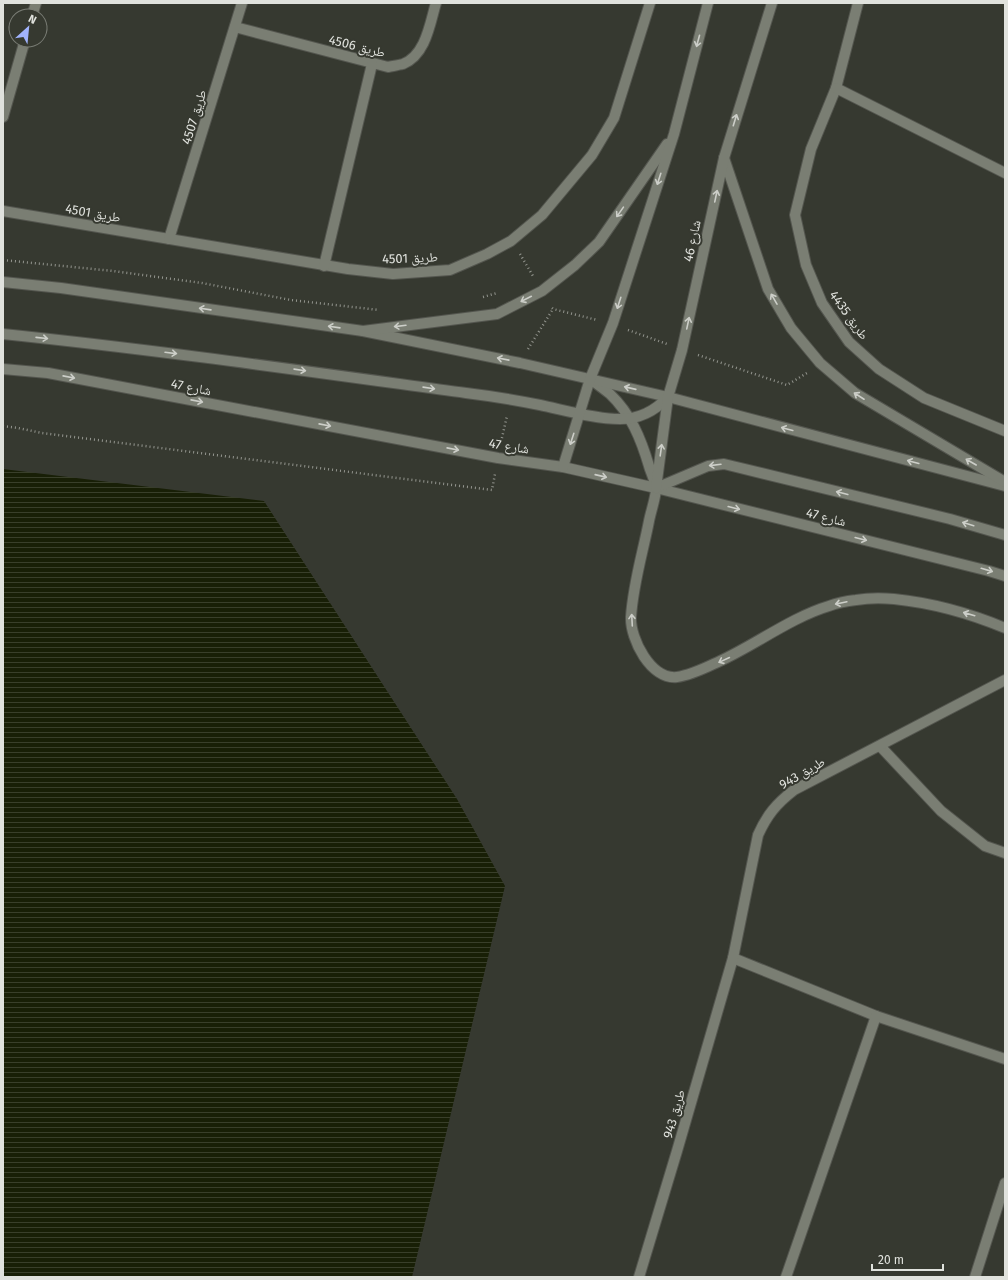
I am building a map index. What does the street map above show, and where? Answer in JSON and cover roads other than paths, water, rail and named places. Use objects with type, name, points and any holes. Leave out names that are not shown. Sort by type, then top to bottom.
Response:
[{"type":"street","name":"طريق 4507","points":[[169,239],[242,3]]},
{"type":"street","name":"طريق 4506","points":[[235,27],[388,67],[405,63],[418,53],[426,39],[436,3]]},
{"type":"street","name":"طريق 4501","points":[[3,211],[324,266],[393,274],[450,270],[487,254],[511,241],[542,216],[592,155],[614,118],[650,3]]},
{"type":"street","points":[[563,467],[590,379],[613,323],[674,134],[708,3]]},
{"type":"street","name":"شارع 46","points":[[772,3],[724,158],[682,350],[668,397],[656,488],[641,555],[633,601],[631,619],[634,638],[640,651],[648,662],[660,673],[676,677],[708,667],[733,656],[802,618],[828,606],[858,600],[882,598],[913,601],[943,607],[978,617],[1005,628]]},
{"type":"street","name":"طريق 4435","points":[[858,3],[836,88],[811,149],[795,215],[806,265],[822,303],[849,342],[879,369],[924,398],[1005,431]]},
{"type":"street","points":[[3,117],[23,48]]},
{"type":"street","points":[[324,266],[372,64]]},
{"type":"street","points":[[836,88],[1005,173]]},
{"type":"street","points":[[362,331],[497,314],[542,291],[575,265],[599,242],[674,134]]},
{"type":"street","points":[[724,158],[768,289],[791,328],[820,363],[855,393],[1005,482]]},
{"type":"street","points":[[3,282],[62,288],[362,331],[520,363],[668,397],[1005,486]]},
{"type":"street","points":[[3,334],[84,342],[218,359],[504,398],[580,414],[619,419],[630,419],[651,412],[668,397]]},
{"type":"street","name":"شارع 47","points":[[3,369],[48,373],[490,456],[563,467],[656,488],[989,570],[1005,576]]},
{"type":"street","points":[[590,379],[610,394],[630,419],[642,443],[656,488],[708,466],[724,464],[950,519],[1005,535]]},
{"type":"street","name":"طريق 943","points":[[639,1277],[733,958],[758,835],[764,822],[782,799],[794,790],[1005,680]]},
{"type":"street","points":[[880,746],[941,811],[985,846],[1005,852]]},
{"type":"street","points":[[733,958],[876,1016],[1005,1059]]},
{"type":"street","points":[[786,1277],[876,1016]]},
{"type":"street","points":[[975,1277],[1005,1183]]}]
